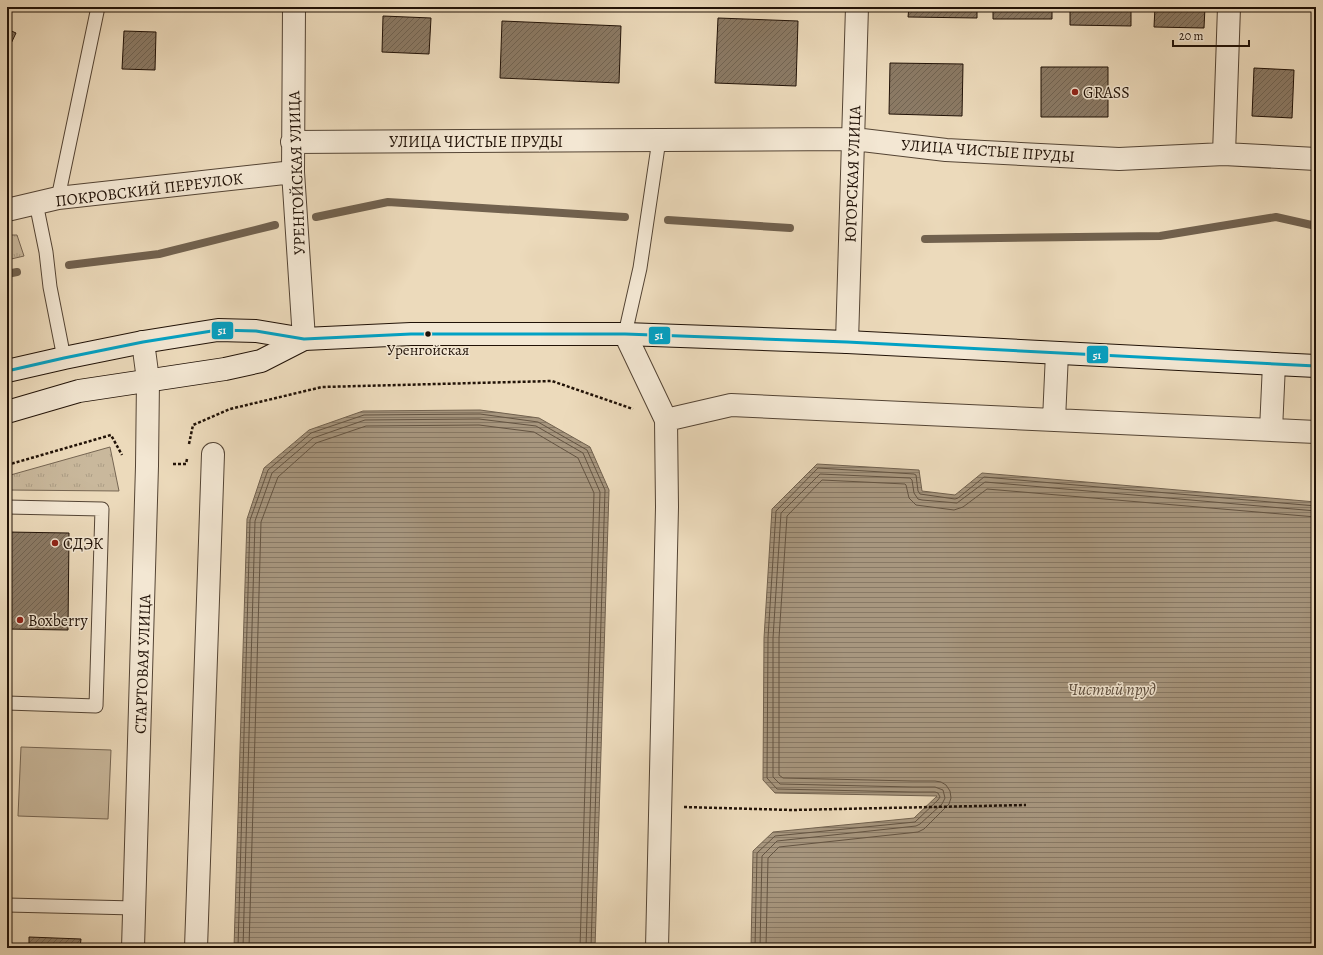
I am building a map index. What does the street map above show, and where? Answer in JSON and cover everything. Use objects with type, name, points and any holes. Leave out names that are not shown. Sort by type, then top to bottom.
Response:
[{"type":"street","name":"УРЕНГОЙСКАЯ УЛИЦА","points":[[294,7],[292,172],[304,339]]},
{"type":"street","name":"ЮГОРСКАЯ УЛИЦА","points":[[847,342],[857,7]]},
{"type":"street","points":[[1224,154],[1229,7]]},
{"type":"street","name":"УЛИЦА ЧИСТЫЕ ПРУДЫ","points":[[292,142],[854,139],[946,150],[1119,159],[1224,154],[1316,159]]},
{"type":"street","name":"ПОКРОВСКИЙ ПЕРЕУЛОК","points":[[7,210],[58,198],[292,172]]},
{"type":"street","points":[[7,371],[143,342],[218,330],[256,331],[304,339],[412,334],[625,334],[847,342],[1316,366]]},
{"type":"street","points":[[625,334],[666,420],[666,515],[657,948]]},
{"type":"street","points":[[7,412],[79,391],[225,369],[261,361],[304,339]]},
{"type":"street","name":"СТАРТОВАЯ УЛИЦА","points":[[133,948],[148,466],[148,380],[143,342]]},
{"type":"street","points":[[1054,420],[1057,353]]},
{"type":"street","points":[[1271,430],[1274,364]]},
{"type":"street","points":[[666,420],[731,404],[1316,432]]},
{"type":"street","points":[[196,948],[213,454]]},
{"type":"lane","points":[[58,198],[98,7]]},
{"type":"lane","points":[[625,334],[640,268],[659,140]]},
{"type":"lane","points":[[36,203],[64,358]]},
{"type":"lane","points":[[7,507],[102,509],[96,706],[7,703]]},
{"type":"lane","points":[[7,904],[135,908]]},
{"type":"path","points":[[230,409],[322,387],[552,382],[666,420]]},
{"type":"path","points":[[7,465],[111,435],[125,460]]},
{"type":"path","points":[[660,806],[792,810],[1026,805]]},
{"type":"green space","points":[[7,235],[17,235],[24,256],[7,260]]},
{"type":"green space","points":[[110,447],[119,491],[7,490],[7,476]]},
{"type":"green space","points":[[21,747],[111,750],[108,819],[18,816]]},
{"type":"water","points":[[480,410],[539,418],[590,447],[609,490],[595,948],[234,948],[247,519],[264,468],[309,430],[363,411]]},
{"type":"water","name":"Чистый пруд","points":[[817,464],[919,470],[922,491],[955,495],[982,473],[1316,502],[1316,948],[751,948],[753,851],[773,832],[914,818],[937,796],[775,793],[763,780],[764,638],[772,509]]},
{"type":"building","points":[[909,7],[977,7],[977,18],[908,17]]},
{"type":"building","points":[[993,7],[1052,7],[1052,19],[993,19]]},
{"type":"building","points":[[1070,7],[1131,7],[1131,26],[1070,25]]},
{"type":"building","points":[[1155,7],[1205,7],[1204,28],[1154,27]]},
{"type":"building","points":[[383,16],[431,18],[429,54],[382,52]]},
{"type":"building","points":[[718,18],[798,21],[796,86],[715,83]]},
{"type":"building","points":[[502,21],[621,26],[619,83],[500,78]]},
{"type":"building","points":[[7,29],[16,33],[7,52]]},
{"type":"building","points":[[124,31],[156,32],[155,70],[122,69]]},
{"type":"building","points":[[890,63],[963,64],[962,116],[889,114]]},
{"type":"building","name":"GRASS","points":[[1041,67],[1108,67],[1108,117],[1041,117]]},
{"type":"building","points":[[1254,68],[1294,70],[1292,118],[1252,116]]},
{"type":"building","points":[[7,532],[69,533],[68,630],[7,629]]},
{"type":"building","points":[[29,937],[81,939],[80,948],[29,948]]},
{"type":"waterway","points":[[316,217],[388,202],[625,217]]},
{"type":"waterway","points":[[925,239],[1160,236],[1276,217],[1316,226]]},
{"type":"waterway","points":[[668,220],[790,228]]},
{"type":"waterway","points":[[69,265],[159,254],[275,225]]},
{"type":"waterway","points":[[7,274],[17,272]]},
{"type":"transit line","name":"51","points":[[7,371],[143,342],[218,330],[256,331],[304,339],[411,334],[625,334],[847,342],[1316,366]]},
{"type":"place","name":"GRASS","points":[[1075,92]]},
{"type":"place","name":"Уренгойская","points":[[428,334]]},
{"type":"place","name":"СДЭК","points":[[55,543]]},
{"type":"place","name":"Boxberry","points":[[20,620]]}]
